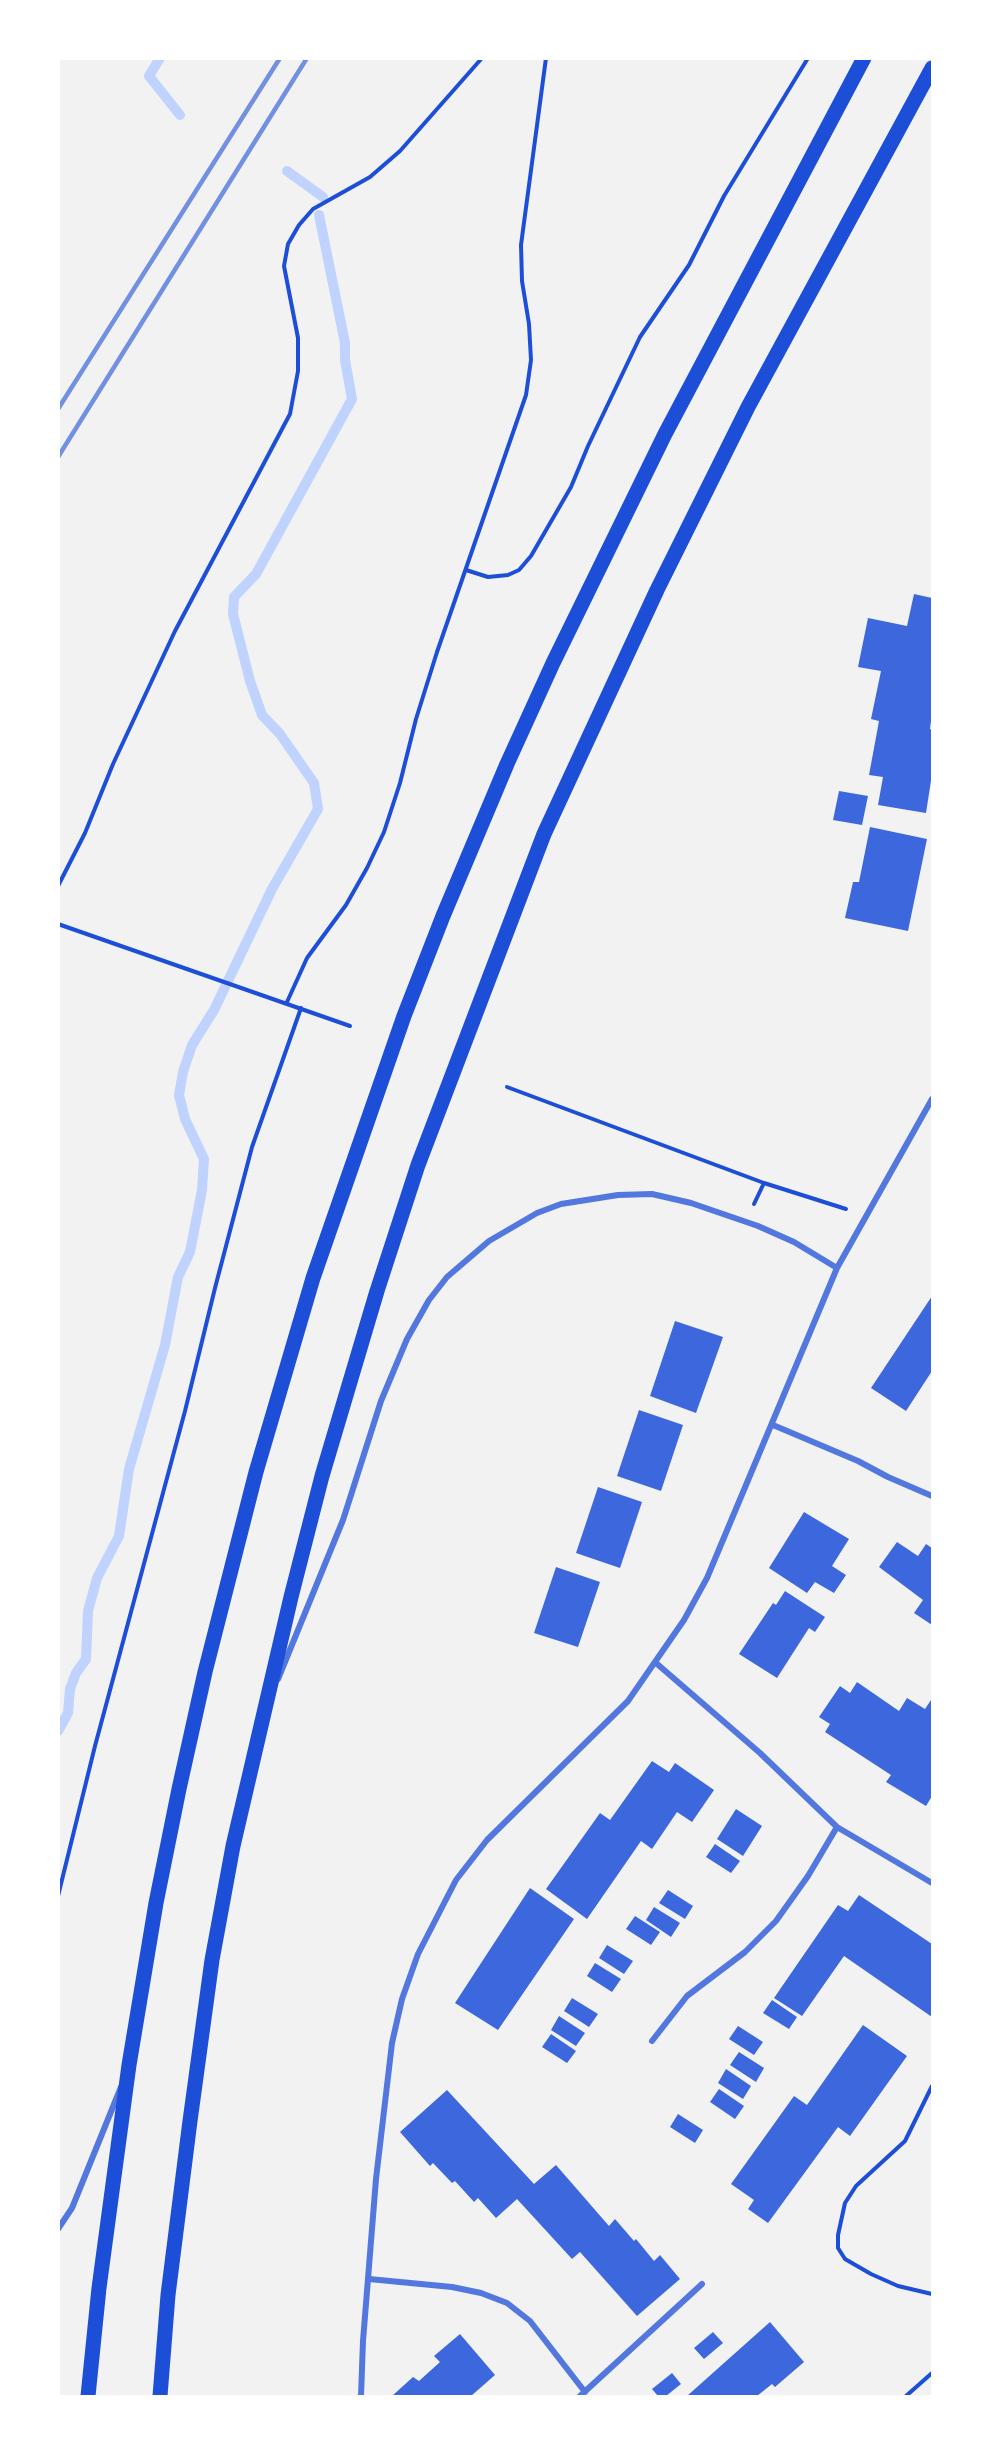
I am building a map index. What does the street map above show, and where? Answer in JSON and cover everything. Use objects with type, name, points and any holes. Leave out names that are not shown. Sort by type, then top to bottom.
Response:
[{"type":"main road","points":[[88,2397],[105,2241],[129,2066],[154,1914],[179,1789],[205,1672],[256,1472],[314,1278],[404,1016],[487,811],[557,653],[670,424],[864,58]]},
{"type":"main road","points":[[160,2397],[168,2295],[212,1960],[233,1846],[291,1597],[322,1476],[377,1291],[426,1144],[544,834],[657,590],[742,418],[933,68]]},
{"type":"street","points":[[362,2397],[363,2341],[376,2179],[392,2043],[402,2000],[418,1954],[456,1880],[487,1840],[628,1701],[684,1620],[707,1578],[837,1268],[933,1099]]},
{"type":"street","points":[[264,1713],[343,1520],[381,1401],[407,1339],[429,1300],[447,1277],[483,1246],[512,1226],[561,1204],[618,1195],[652,1194],[691,1203],[758,1226],[794,1242],[837,1268]]},
{"type":"street","points":[[773,1425],[933,1496]]},
{"type":"street","points":[[656,1663],[760,1753],[837,1827],[933,1883]]},
{"type":"street","points":[[652,2041],[687,1996],[745,1952],[776,1921],[808,1876],[837,1827]]},
{"type":"street","points":[[58,2229],[72,2208],[129,2066]]},
{"type":"street","points":[[369,2279],[452,2287],[482,2293],[507,2303],[530,2321],[583,2394],[702,2284]]},
{"type":"path","points":[[58,886],[85,833],[113,764],[175,631],[290,414],[298,371],[298,338],[284,266],[288,244],[299,225],[313,209],[370,177],[400,151],[482,58]]},
{"type":"path","points":[[287,1002],[307,958],[346,906],[368,868],[384,832],[437,652],[526,395],[531,360],[530,324],[522,282],[521,245],[546,58]]},
{"type":"path","points":[[466,570],[488,577],[508,575],[519,570],[531,556],[571,487],[640,337],[689,265],[724,196],[808,58]]},
{"type":"path","points":[[58,924],[287,1002],[350,1026]]},
{"type":"path","points":[[58,1896],[252,1147],[301,1008]]},
{"type":"path","points":[[507,1087],[764,1183],[867,1216]]},
{"type":"path","points":[[933,2086],[904,2141],[856,2186],[845,2203],[838,2235],[838,2248],[845,2259],[871,2274],[898,2286],[933,2294]]},
{"type":"path","points":[[906,2397],[933,2373]]},
{"type":"building","points":[[914,594],[932,598],[930,729],[932,730],[932,774],[926,813],[878,805],[883,777],[869,775],[879,721],[871,719],[881,671],[858,667],[868,618],[907,626]]},
{"type":"building","points":[[839,791],[868,796],[862,825],[833,820]]},
{"type":"building","points":[[870,827],[927,839],[908,931],[845,918],[853,882],[859,882]]},
{"type":"building","points":[[932,1296],[932,1371],[906,1411],[871,1388]]},
{"type":"building","points":[[675,1321],[723,1337],[696,1413],[650,1396]]},
{"type":"building","points":[[639,1410],[683,1425],[661,1491],[617,1476]]},
{"type":"building","points":[[598,1487],[642,1502],[620,1568],[576,1553]]},
{"type":"building","points":[[804,1512],[849,1539],[832,1566],[846,1575],[834,1593],[815,1582],[807,1593],[769,1568]]},
{"type":"building","points":[[897,1542],[918,1556],[926,1544],[932,1548],[932,1625],[914,1613],[923,1600],[879,1567]]},
{"type":"building","points":[[556,1567],[600,1582],[578,1647],[534,1633]]},
{"type":"building","points":[[785,1591],[825,1617],[815,1632],[809,1628],[777,1678],[739,1654],[773,1603],[776,1605]]},
{"type":"building","points":[[857,1682],[899,1711],[907,1698],[925,1709],[932,1701],[932,1796],[926,1806],[886,1782],[891,1775],[825,1732],[830,1724],[819,1717],[840,1686],[850,1693]]},
{"type":"building","points":[[652,1761],[669,1772],[675,1763],[714,1790],[692,1822],[677,1812],[652,1849],[641,1841],[587,1919],[546,1889],[600,1813],[610,1820]]},
{"type":"building","points":[[736,1809],[762,1826],[743,1856],[717,1839]]},
{"type":"building","points":[[715,1844],[740,1861],[731,1873],[706,1857]]},
{"type":"building","points":[[530,1888],[574,1919],[498,2030],[455,2003]]},
{"type":"building","points":[[668,1890],[693,1906],[685,1919],[659,1903]]},
{"type":"building","points":[[859,1895],[932,1944],[932,2017],[844,1956],[802,2016],[774,1998],[838,1905],[848,1911]]},
{"type":"building","points":[[654,1907],[680,1923],[671,1937],[646,1920]]},
{"type":"building","points":[[635,1916],[660,1932],[651,1945],[626,1929]]},
{"type":"building","points":[[607,1945],[633,1961],[624,1974],[599,1958]]},
{"type":"building","points":[[595,1963],[621,1979],[612,1992],[587,1976]]},
{"type":"building","points":[[572,1998],[598,2014],[589,2027],[564,2011]]},
{"type":"building","points":[[772,2000],[797,2017],[789,2029],[763,2013]]},
{"type":"building","points":[[559,2016],[585,2033],[576,2046],[551,2030]]},
{"type":"building","points":[[863,2025],[907,2056],[850,2136],[838,2127],[768,2223],[748,2209],[754,2200],[731,2184],[794,2096],[807,2105]]},
{"type":"building","points":[[738,2026],[763,2042],[754,2055],[729,2039]]},
{"type":"building","points":[[551,2034],[576,2051],[567,2063],[542,2047]]},
{"type":"building","points":[[739,2052],[764,2068],[756,2082],[730,2065]]},
{"type":"building","points":[[726,2069],[751,2086],[743,2099],[718,2083]]},
{"type":"building","points":[[719,2089],[744,2106],[735,2119],[710,2102]]},
{"type":"building","points":[[447,2090],[534,2184],[556,2165],[609,2226],[615,2219],[654,2261],[660,2255],[680,2279],[637,2316],[580,2252],[572,2259],[517,2199],[496,2218],[478,2198],[474,2202],[455,2181],[452,2183],[433,2163],[430,2166],[400,2132]]},
{"type":"building","points":[[678,2114],[703,2130],[695,2143],[670,2127]]},
{"type":"building","points":[[770,2322],[804,2362],[775,2387],[772,2384],[757,2396],[687,2396]]},
{"type":"building","points":[[713,2332],[723,2343],[704,2359],[694,2348]]},
{"type":"building","points":[[460,2334],[495,2375],[471,2396],[392,2396],[413,2377],[419,2381],[440,2362],[434,2356]]},
{"type":"building","points":[[672,2373],[681,2384],[666,2396],[658,2396],[652,2389]]},
{"type":"waterway","points":[[160,58],[149,76],[180,115]]},
{"type":"waterway","points":[[287,171],[323,197]]},
{"type":"waterway","points":[[58,1731],[68,1713],[70,1689],[76,1673],[86,1659],[88,1611],[97,1578],[119,1536],[129,1469],[165,1345],[178,1277],[190,1252],[202,1190],[204,1159],[185,1119],[179,1095],[183,1072],[192,1045],[214,1010],[272,889],[318,809],[314,783],[280,734],[262,715],[250,681],[233,614],[234,597],[256,574],[352,399],[345,360],[345,343],[319,215]]},
{"type":"railway","points":[[58,409],[280,58]]},
{"type":"railway","points":[[58,457],[307,58]]}]
